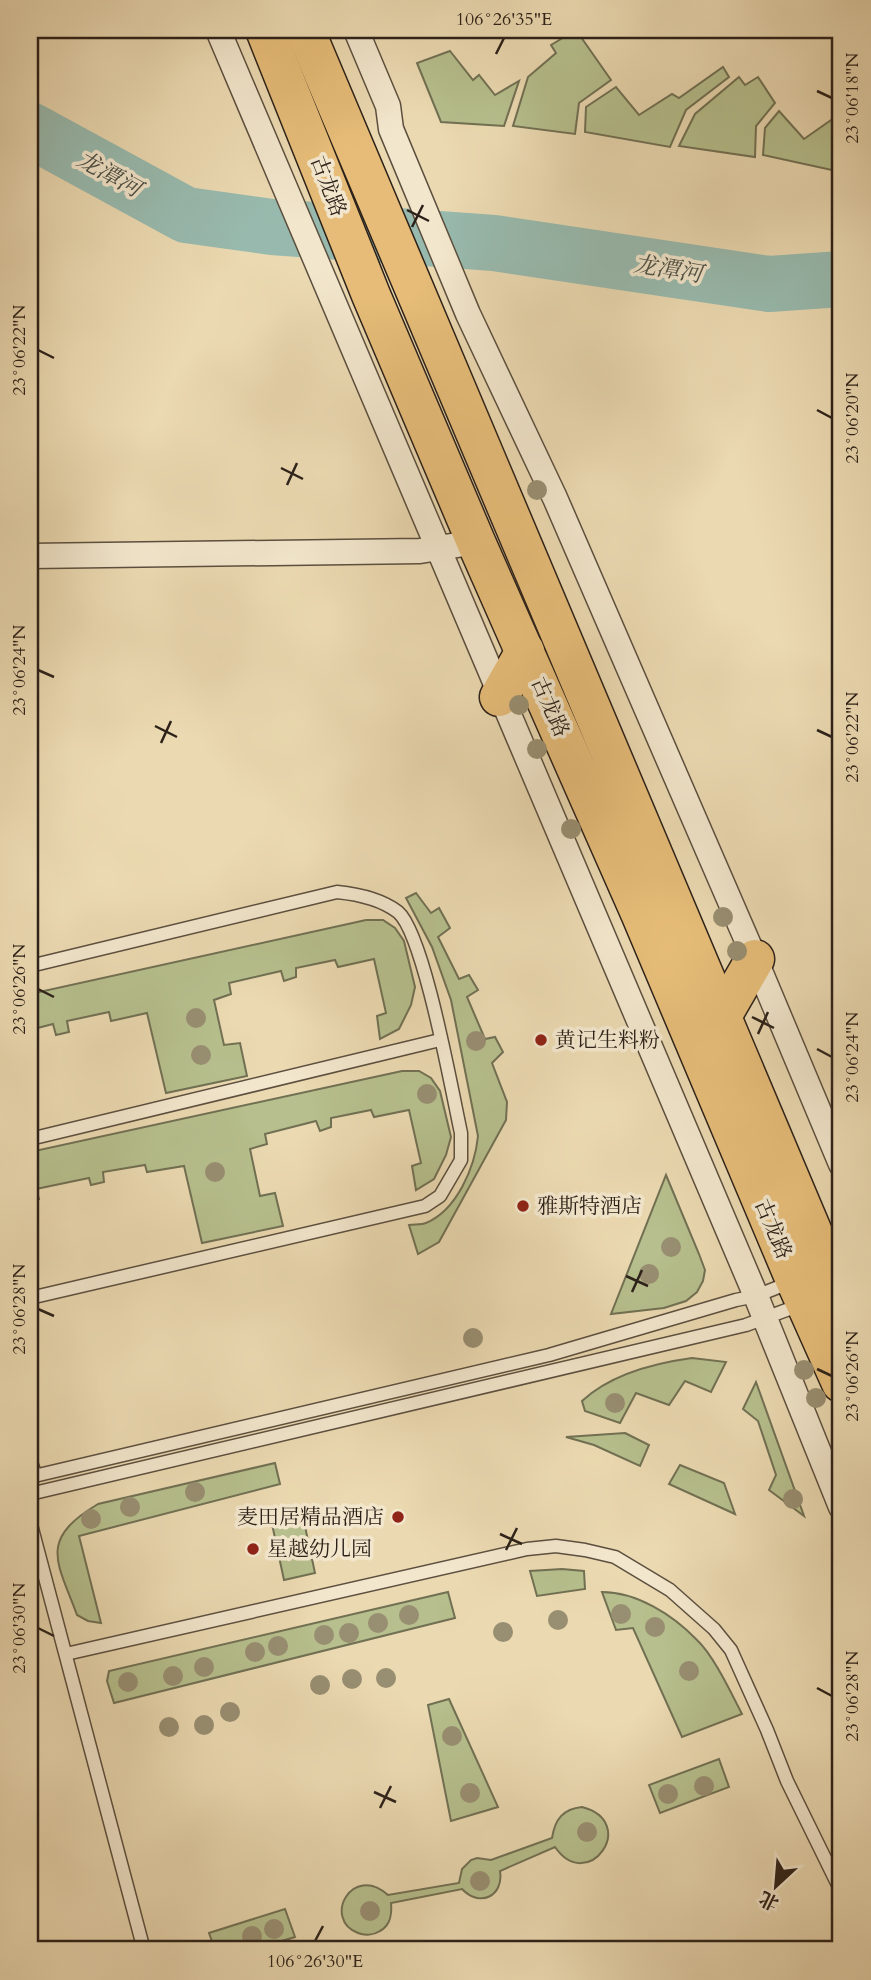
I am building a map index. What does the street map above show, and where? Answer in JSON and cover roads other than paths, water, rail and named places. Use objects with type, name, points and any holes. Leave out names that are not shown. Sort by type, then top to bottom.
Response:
[{"type":"main road","name":"古龙路","points":[[265,30],[371,295],[476,542],[640,913],[814,1294]]},
{"type":"main road","name":"古龙路","points":[[305,30],[721,1018],[814,1294],[841,1383]]},
{"type":"main road","points":[[499,697],[525,651]]},
{"type":"main road","points":[[721,1018],[755,959]]},
{"type":"street","points":[[218,30],[760,1308],[841,1507]]},
{"type":"street","points":[[356,30],[388,106],[391,129],[468,314],[555,498],[841,1164]]},
{"type":"street","points":[[30,556],[420,551],[476,542]]},
{"type":"lane","points":[[30,966],[337,892],[356,894],[376,901],[398,912],[417,945],[461,1133],[461,1160],[440,1196],[425,1206],[30,1298]]},
{"type":"lane","points":[[30,1139],[440,1041]]},
{"type":"lane","points":[[30,1460],[33,1477],[550,1355],[736,1300],[760,1308],[814,1294]]},
{"type":"lane","points":[[30,1494],[746,1325],[760,1308],[814,1294]]},
{"type":"lane","points":[[30,1521],[144,1950]]},
{"type":"lane","points":[[66,1654],[527,1549],[555,1546],[615,1558],[670,1590],[692,1608],[731,1650],[787,1781],[841,1891]]},
{"type":"waterway","name":"龙潭河","points":[[30,130],[186,215],[272,227],[494,243],[769,284],[841,279]]},
{"type":"place","name":"黄记生料粉","points":[[541,1040]]},
{"type":"place","name":"雅斯特酒店","points":[[523,1206]]},
{"type":"place","name":"麦田居精品酒店","points":[[398,1517]]},
{"type":"place","name":"星越幼儿园","points":[[253,1549]]}]
